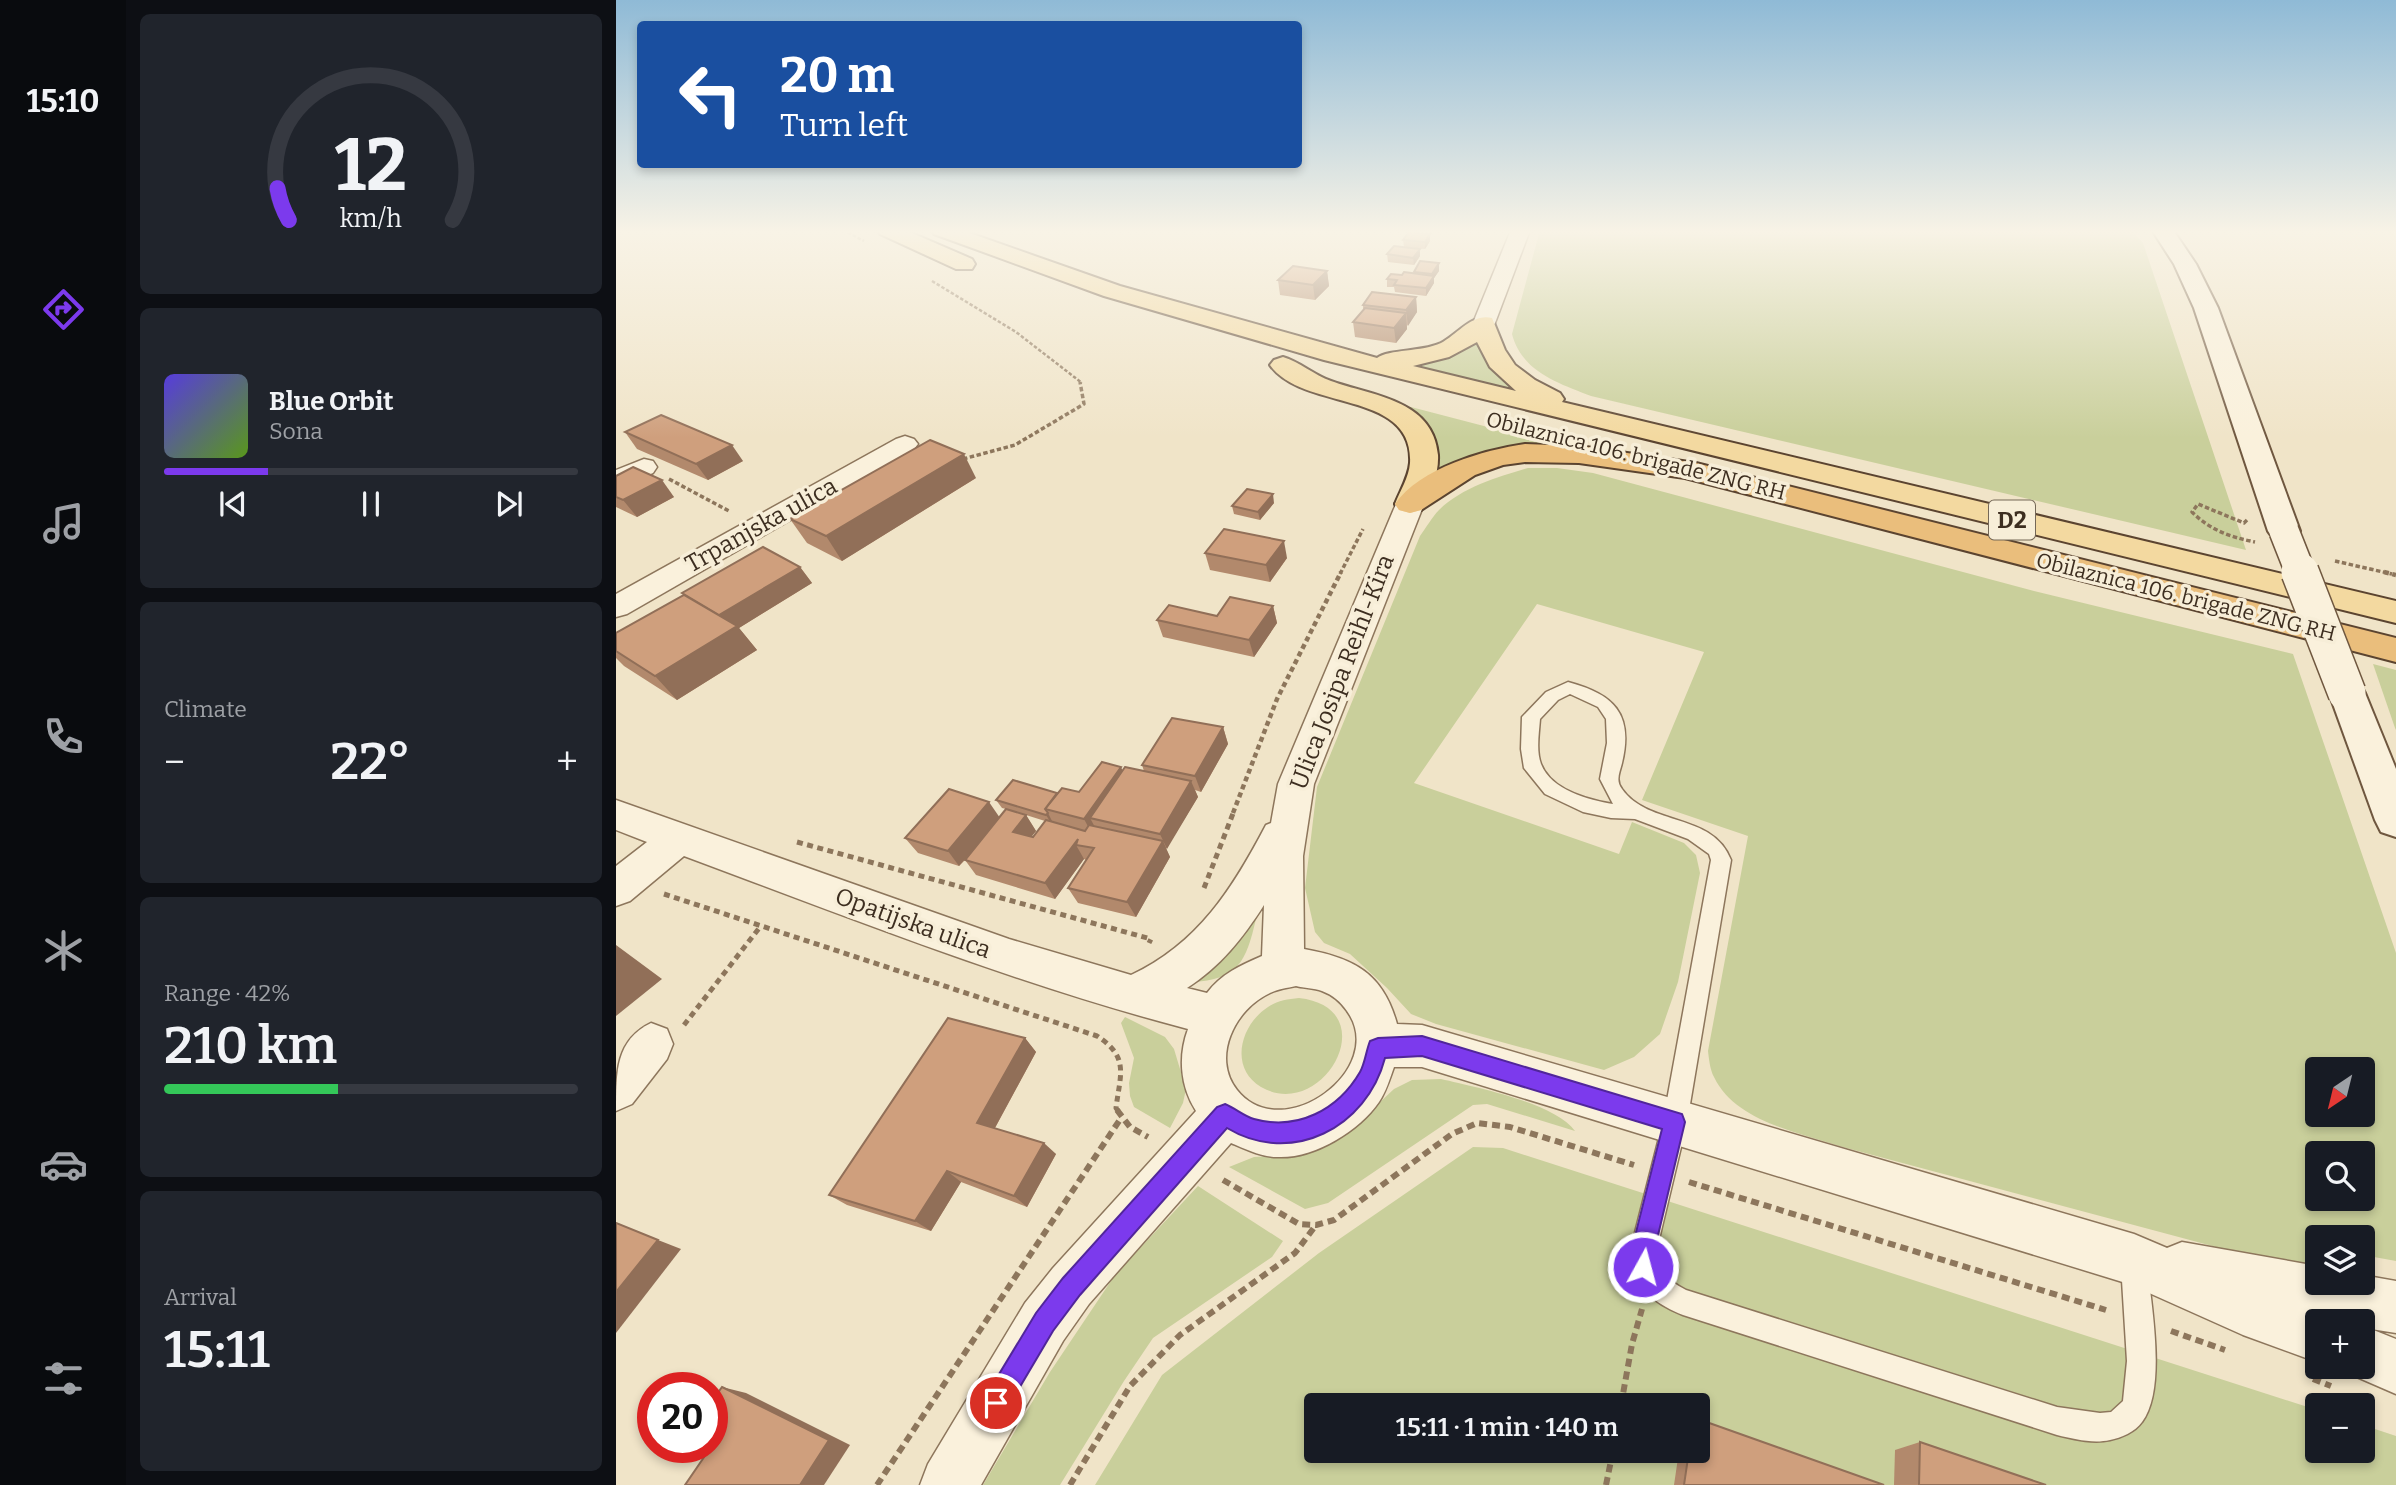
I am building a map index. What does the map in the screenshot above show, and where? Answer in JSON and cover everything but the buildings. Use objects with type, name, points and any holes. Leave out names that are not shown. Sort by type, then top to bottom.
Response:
[{"type":"highway","points":[[1410,504],[1455,473],[1505,455],[1568,453],[1686,469]]},
{"type":"highway","name":"Obilaznica 106. brigade ZNG RH","points":[[1686,469],[2396,650]]},
{"type":"main road","name":"Obilaznica 106. brigade ZNG RH","points":[[1144,299],[1334,355],[1628,429],[2396,612]]},
{"type":"main road","points":[[2202,299],[2284,531],[2396,820]]},
{"type":"main road","points":[[1334,355],[1382,361],[1434,355],[1461,344],[1484,323]]},
{"type":"main road","points":[[1484,323],[1488,345],[1494,358],[1518,381],[1559,403],[1628,429]]},
{"type":"main road","name":"Obilaznica 106. brigade ZNG RH","points":[[1410,504],[1424,466],[1418,433],[1405,418],[1389,406],[1328,388],[1270,362],[1686,469]]},
{"type":"street","points":[[1484,323],[1493,299]]},
{"type":"street","name":"Trpanjska ulica","points":[[616,607],[905,444]]},
{"type":"street","points":[[616,480],[644,467]]},
{"type":"street","name":"Ulica Josipa Reihl-Kira","points":[[1283,969],[1284,856],[1296,785],[1410,504]]},
{"type":"street","points":[[1128,992],[1181,972],[1220,936],[1241,911],[1290,814]]},
{"type":"street","name":"Opatijska ulica","points":[[616,815],[1009,958],[1216,1016]]},
{"type":"street","points":[[624,883],[679,838]]},
{"type":"street","points":[[1319,968],[1339,975],[1357,988],[1370,1004],[1377,1025],[1378,1048],[1370,1074],[1354,1099],[1332,1118],[1304,1130],[1275,1134],[1248,1128],[1225,1114],[1212,1098],[1204,1078],[1205,1046],[1216,1016],[1232,996],[1251,981],[1283,969],[1319,968]]},
{"type":"street","points":[[616,1088],[651,1044]]},
{"type":"street","points":[[1378,1048],[1422,1046],[2134,1260],[2396,1307]]},
{"type":"street","points":[[949,1485],[1044,1322],[1071,1286],[1225,1114]]},
{"type":"street","points":[[2134,1260],[2243,1309],[2305,1351]]},
{"type":"street","points":[[2375,1369],[2396,1367]]},
{"type":"lane","points":[[1636,812],[1611,811],[1583,805],[1551,789],[1533,768],[1530,750],[1531,718],[1552,696],[1568,688],[1590,693],[1612,709],[1617,729],[1609,780],[1617,797],[1636,812],[1709,841],[1717,849],[1721,860],[1675,1122],[1643,1252],[1643,1267],[1651,1282],[1664,1294],[2057,1422],[2098,1429],[2123,1421],[2136,1407],[2139,1393],[2139,1320],[2134,1260]]},
{"type":"path","points":[[905,444],[957,461],[1016,445],[1084,404],[1082,383],[1016,332],[963,299]]},
{"type":"path","points":[[1201,894],[1278,699],[1365,525]]},
{"type":"path","points":[[788,840],[1151,939],[1161,939]]},
{"type":"path","points":[[624,883],[663,893],[1097,1036],[1111,1043],[1119,1054],[1123,1075],[1117,1090],[1116,1108],[1130,1127],[1299,1224],[1316,1225],[1334,1220],[1452,1134],[1477,1123],[1510,1127],[2139,1320],[2229,1351]]},
{"type":"path","points":[[651,1044],[678,1033],[761,927]]},
{"type":"path","points":[[1097,1036],[1128,992],[1151,939]]},
{"type":"path","points":[[877,1485],[1121,1118]]},
{"type":"path","points":[[1070,1485],[1130,1386],[1180,1335],[1295,1253],[1316,1225]]},
{"type":"path","points":[[1623,1393],[1632,1344],[1651,1282]]},
{"type":"path","points":[[1606,1485],[1611,1463]]},
{"type":"green space","points":[[1521,299],[2162,299],[2246,550],[1591,396],[1554,381],[1533,367],[1517,347],[1512,334]]},
{"type":"green space","points":[[1477,339],[1524,396],[1397,365],[1449,355]]},
{"type":"green space","points":[[1411,407],[1561,446],[1514,447],[1434,477],[1404,408]]},
{"type":"green space","points":[[1528,468],[1557,468],[1593,473],[2034,591],[2293,654],[2396,953],[2396,1261],[2375,1257],[2375,1225],[2305,1225],[2305,1271],[1839,1146],[1769,1123],[1736,1104],[1714,1077],[1708,1051],[1748,836],[1642,800],[1704,652],[1537,604],[1414,783],[1619,854],[1632,822],[1684,843],[1696,855],[1700,873],[1678,982],[1660,1034],[1634,1057],[1604,1070],[1436,1024],[1411,1014],[1350,954],[1324,943],[1315,932],[1305,888],[1317,787],[1420,536],[1431,519],[1448,502],[1481,484]]},
{"type":"green space","points":[[2373,664],[2396,670],[2396,730],[2395,728]]},
{"type":"green space","points":[[1247,917],[1256,919],[1244,957],[1238,965],[1220,977],[1191,982]]},
{"type":"green space","points":[[1299,998],[1325,1006],[1339,1021],[1342,1040],[1336,1060],[1323,1077],[1305,1090],[1284,1094],[1261,1087],[1251,1079],[1245,1069],[1242,1047],[1245,1035],[1258,1015],[1275,1003]]},
{"type":"green space","points":[[1125,1017],[1165,1037],[1174,1049],[1186,1089],[1183,1103],[1170,1128],[1134,1107],[1129,1083],[1134,1058],[1121,1023]]},
{"type":"green space","points":[[1441,1079],[1533,1104],[1565,1121],[1575,1131],[1487,1104],[1473,1105],[1328,1203],[1305,1209],[1229,1167],[1254,1157],[1287,1155],[1324,1147],[1349,1131],[1394,1089],[1412,1080]]},
{"type":"green space","points":[[1473,1147],[1503,1148],[2305,1406],[2305,1463],[2375,1463],[2375,1429],[2396,1436],[2396,1485],[1095,1485],[1162,1375],[1319,1253]]},
{"type":"green space","points":[[1198,1186],[1283,1241],[1272,1257],[1153,1338],[1060,1485],[983,1485],[1050,1372],[1115,1275]]},
{"type":"route","points":[[996,1403],[1044,1322],[1071,1286],[1225,1114],[1248,1128],[1275,1134],[1304,1130],[1332,1118],[1354,1099],[1370,1074],[1378,1048],[1422,1046],[1675,1122],[1643,1252],[1643,1267]]}]
